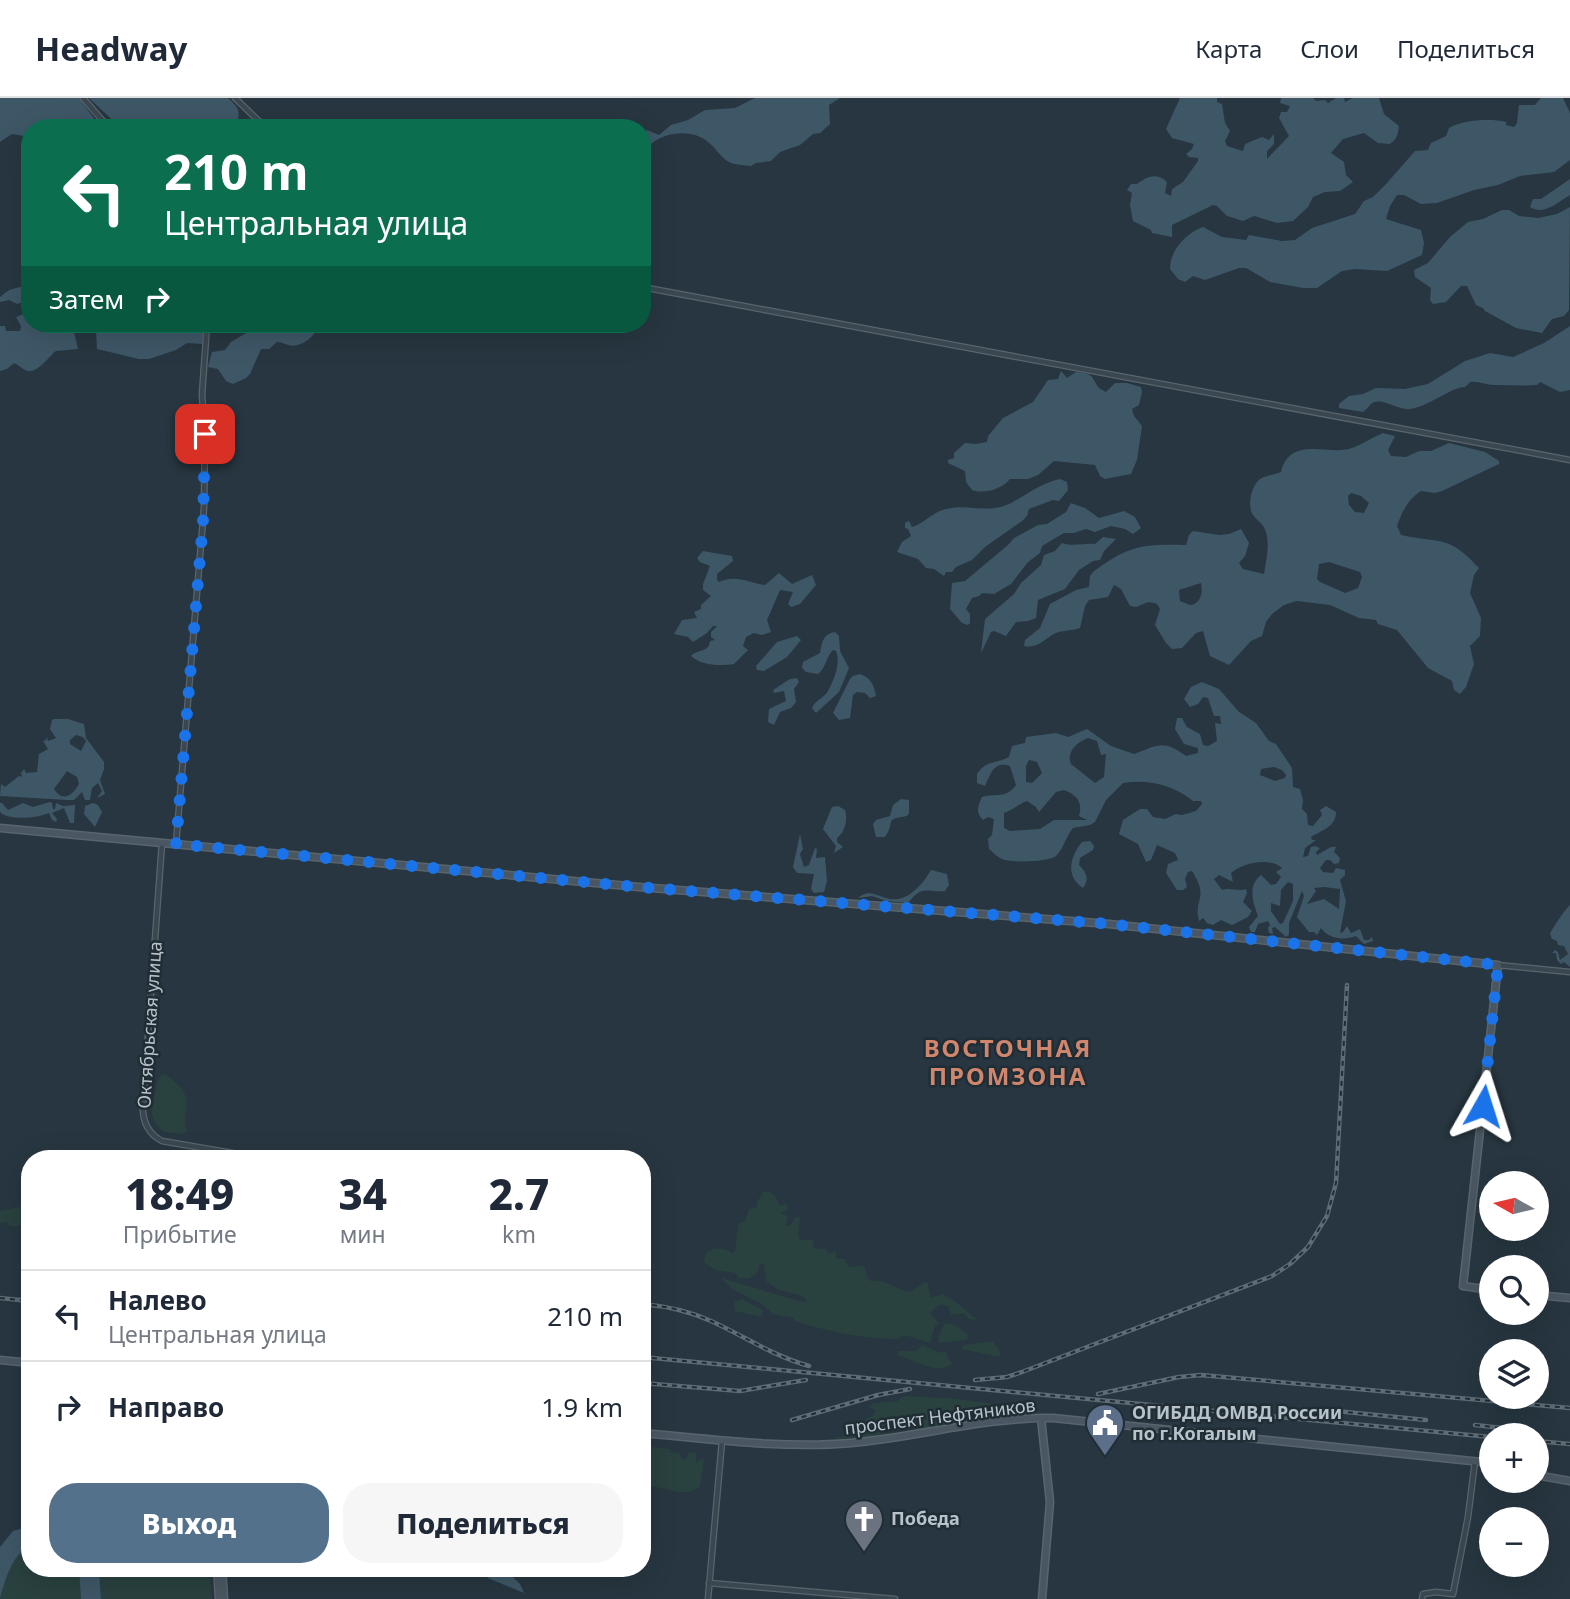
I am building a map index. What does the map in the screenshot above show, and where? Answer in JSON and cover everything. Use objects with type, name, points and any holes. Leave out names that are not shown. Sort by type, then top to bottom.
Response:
[{"type":"street","points":[[83,98],[101,119]]},
{"type":"street","points":[[235,98],[257,119]]},
{"type":"street","points":[[651,289],[1570,460]]},
{"type":"street","points":[[176,844],[204,508],[205,434],[202,395],[206,333]]},
{"type":"street","points":[[0,828],[639,887],[1109,924],[1570,972]]},
{"type":"street","name":"Октябрьская улица","points":[[162,843],[144,1119],[149,1132],[162,1141],[214,1150]]},
{"type":"street","points":[[1479,1288],[1463,1286],[1498,965]]},
{"type":"street","points":[[1549,1296],[1570,1298]]},
{"type":"street","points":[[0,1360],[21,1362]]},
{"type":"street","points":[[1041,1418],[1050,1502],[1042,1599]]},
{"type":"street","name":"проспект Нефтяников","points":[[651,1434],[789,1444],[840,1444],[1041,1418],[1073,1419],[1479,1462]]},
{"type":"street","points":[[708,1599],[722,1440]]},
{"type":"street","points":[[1422,1599],[1423,1594],[1433,1592],[1453,1594],[1468,1517],[1475,1461]]},
{"type":"street","points":[[1549,1477],[1570,1481]]},
{"type":"street","points":[[220,1577],[222,1599]]},
{"type":"street","points":[[709,1583],[833,1596],[895,1599]]},
{"type":"green space","points":[[162,1074],[173,1080],[186,1095],[187,1131],[183,1134],[164,1132],[153,1118],[152,1108],[157,1083]]},
{"type":"green space","points":[[763,1192],[770,1192],[779,1205],[787,1204],[788,1210],[781,1213],[788,1216],[786,1226],[791,1225],[795,1217],[800,1217],[800,1240],[813,1240],[814,1248],[826,1249],[830,1254],[836,1251],[837,1259],[845,1259],[849,1267],[864,1265],[871,1281],[882,1281],[910,1292],[925,1282],[928,1283],[931,1298],[942,1294],[978,1320],[969,1319],[964,1313],[951,1315],[948,1306],[939,1305],[930,1313],[940,1324],[935,1326],[930,1343],[904,1335],[899,1339],[846,1334],[773,1314],[760,1303],[732,1289],[721,1278],[796,1300],[806,1300],[802,1296],[779,1290],[766,1281],[764,1263],[759,1265],[758,1272],[749,1279],[739,1278],[735,1273],[715,1270],[704,1262],[705,1254],[711,1250],[722,1249],[733,1253],[738,1224],[745,1221],[749,1209],[756,1208]]},
{"type":"green space","points":[[21,1207],[21,1225],[14,1227],[8,1225],[8,1222],[0,1223],[0,1211]]},
{"type":"green space","points":[[742,1299],[763,1310],[762,1317],[735,1311],[734,1302]]},
{"type":"green space","points":[[945,1323],[955,1325],[963,1331],[968,1335],[967,1340],[939,1343],[938,1337]]},
{"type":"green space","points":[[993,1341],[1001,1353],[999,1357],[961,1349],[964,1345]]},
{"type":"green space","points":[[922,1345],[941,1353],[945,1351],[952,1364],[939,1368],[925,1366],[897,1355],[899,1351],[916,1351]]},
{"type":"green space","points":[[902,1396],[948,1398],[1018,1407],[1015,1411],[1003,1411],[986,1418],[922,1429],[903,1428],[873,1436],[836,1439],[873,1416],[876,1410],[870,1408],[872,1403],[898,1401]]},
{"type":"green space","points":[[651,1447],[670,1449],[670,1452],[680,1454],[683,1460],[689,1452],[697,1453],[696,1463],[704,1458],[700,1487],[679,1492],[651,1486]]},
{"type":"green space","points":[[21,1554],[21,1577],[80,1577],[81,1599],[1,1599],[4,1583]]},
{"type":"green space","points":[[100,1577],[211,1577],[212,1599],[101,1599]]},
{"type":"water","points":[[0,98],[79,98],[94,119],[21,119],[21,136],[12,134],[0,142]]},
{"type":"water","points":[[89,98],[228,98],[236,106],[239,115],[238,119],[111,119]]},
{"type":"water","points":[[755,98],[840,98],[829,105],[830,124],[820,133],[813,134],[800,145],[780,152],[771,161],[751,166],[729,162],[703,138],[696,135],[672,134],[651,144],[651,132],[659,135],[671,125],[688,120],[705,110],[735,108]]},
{"type":"water","points":[[1180,98],[1217,98],[1217,102],[1222,104],[1225,123],[1230,131],[1225,141],[1227,146],[1243,151],[1245,144],[1262,137],[1269,140],[1274,134],[1274,144],[1267,151],[1267,159],[1289,136],[1279,118],[1281,112],[1287,112],[1290,106],[1280,103],[1281,98],[1313,98],[1328,103],[1336,98],[1344,98],[1345,102],[1353,98],[1379,98],[1384,114],[1399,126],[1397,136],[1390,144],[1378,143],[1364,133],[1343,139],[1331,153],[1344,162],[1346,175],[1353,182],[1340,191],[1325,192],[1313,197],[1308,207],[1293,221],[1277,223],[1254,216],[1243,221],[1227,216],[1213,205],[1172,225],[1172,237],[1152,233],[1133,221],[1130,205],[1132,193],[1127,190],[1131,184],[1155,176],[1167,182],[1165,193],[1171,196],[1172,189],[1183,182],[1198,161],[1198,158],[1186,154],[1194,144],[1172,138],[1166,129]]},
{"type":"water","points":[[1541,98],[1563,98],[1570,113],[1570,160],[1554,172],[1520,176],[1437,203],[1421,204],[1404,195],[1397,195],[1386,219],[1421,230],[1424,243],[1422,255],[1387,271],[1342,271],[1317,288],[1270,282],[1246,268],[1205,280],[1193,276],[1185,282],[1178,279],[1170,269],[1173,255],[1180,243],[1203,227],[1222,237],[1246,240],[1249,235],[1282,241],[1295,240],[1312,228],[1355,214],[1364,201],[1373,197],[1415,151],[1428,150],[1431,143],[1446,136],[1449,128],[1485,120],[1506,122],[1506,125],[1514,127],[1519,105],[1535,105]]},
{"type":"water","points":[[1570,179],[1570,195],[1546,209],[1530,207],[1533,199],[1541,199]]},
{"type":"water","points":[[1570,207],[1569,310],[1564,316],[1552,319],[1542,333],[1516,328],[1485,311],[1476,305],[1467,286],[1461,286],[1446,302],[1433,304],[1430,300],[1431,288],[1415,277],[1414,270],[1428,263],[1450,237],[1468,222],[1483,219],[1502,210],[1509,210],[1519,216],[1538,218],[1557,214]]},
{"type":"water","points":[[21,287],[21,303],[9,300],[0,302],[0,297],[9,290]]},
{"type":"water","points":[[0,326],[5,326],[6,331],[20,331],[21,326],[21,333],[74,333],[78,349],[56,351],[33,371],[25,370],[14,363],[0,371]]},
{"type":"water","points":[[1570,326],[1570,390],[1560,392],[1540,382],[1537,385],[1491,385],[1470,382],[1465,387],[1416,408],[1404,409],[1384,402],[1375,402],[1363,412],[1339,408],[1339,404],[1349,396],[1376,388],[1405,389],[1428,384],[1465,361],[1490,353],[1513,357],[1544,343]]},
{"type":"water","points":[[96,333],[205,333],[203,344],[187,343],[176,350],[149,359],[97,349]]},
{"type":"water","points":[[246,333],[315,333],[298,345],[277,342],[269,349],[261,349],[250,374],[233,384],[226,381],[218,369],[208,367],[212,352],[225,350],[231,342]]},
{"type":"water","points":[[1061,371],[1067,378],[1076,372],[1089,375],[1099,388],[1106,392],[1115,383],[1141,387],[1139,405],[1132,409],[1142,426],[1137,460],[1131,474],[1105,479],[1100,476],[1095,465],[1054,461],[1038,475],[1028,479],[1010,479],[1002,486],[987,491],[972,490],[966,482],[965,471],[948,463],[948,460],[954,458],[954,453],[965,443],[987,442],[988,436],[1003,418],[1033,402],[1048,380],[1058,379]]},
{"type":"water","points":[[1383,433],[1395,436],[1388,450],[1391,456],[1406,457],[1449,443],[1485,452],[1499,461],[1499,464],[1442,491],[1421,491],[1406,506],[1397,526],[1401,535],[1451,545],[1479,568],[1474,575],[1470,593],[1481,618],[1480,636],[1470,646],[1474,664],[1466,687],[1460,694],[1454,690],[1452,681],[1428,668],[1397,630],[1330,605],[1297,601],[1284,605],[1272,614],[1266,622],[1262,636],[1251,641],[1229,665],[1210,656],[1203,631],[1196,633],[1182,648],[1172,649],[1155,625],[1160,609],[1157,604],[1148,602],[1136,607],[1130,606],[1121,589],[1114,585],[1108,597],[1089,600],[1080,628],[1056,633],[1033,646],[1024,646],[1025,640],[1040,628],[1050,604],[1076,590],[1089,587],[1090,576],[1106,563],[1137,548],[1186,545],[1193,531],[1219,535],[1241,529],[1249,543],[1245,556],[1239,563],[1243,569],[1264,574],[1267,538],[1265,529],[1250,507],[1252,491],[1257,482],[1281,472],[1285,462],[1298,451],[1348,449]],"holes":[[[1351,493],[1361,496],[1369,503],[1364,513],[1355,512],[1349,505],[1348,496]],[[1329,562],[1360,572],[1362,577],[1358,588],[1345,593],[1320,582],[1317,579],[1319,564]],[[1201,583],[1200,597],[1194,604],[1180,601],[1179,590]]]},
{"type":"water","points":[[1060,479],[1067,482],[1068,490],[1059,501],[1053,500],[1029,509],[1022,521],[985,547],[972,560],[956,567],[952,572],[946,572],[944,576],[934,569],[926,568],[918,559],[897,552],[902,542],[911,536],[905,528],[905,523],[909,521],[912,527],[946,509],[986,509],[1002,506]]},
{"type":"water","points":[[1071,503],[1085,508],[1099,518],[1124,511],[1135,517],[1141,528],[1133,534],[1111,526],[1095,532],[1086,529],[1064,533],[1042,546],[1040,553],[1028,562],[1011,584],[994,594],[982,593],[972,598],[966,609],[970,614],[970,623],[962,623],[950,609],[952,583],[965,581],[1014,538],[1038,525],[1047,524],[1066,512]]},
{"type":"water","points":[[1103,537],[1116,539],[1104,551],[1100,560],[1093,561],[1079,570],[1065,589],[1038,600],[1036,618],[1016,622],[1006,636],[991,632],[981,653],[985,619],[1014,594],[1021,583],[1041,565],[1044,555],[1055,551],[1062,543],[1095,544]]},
{"type":"water","points":[[703,551],[732,556],[733,561],[717,574],[719,582],[737,579],[765,585],[779,573],[792,584],[812,575],[816,585],[800,604],[791,607],[788,604],[793,592],[780,590],[767,620],[771,632],[762,635],[754,633],[746,637],[743,646],[748,650],[734,664],[706,663],[691,656],[715,640],[711,637],[711,632],[717,626],[713,626],[693,642],[688,637],[674,634],[682,620],[697,618],[694,612],[701,609],[701,605],[711,596],[703,590],[710,566],[697,558]]},
{"type":"water","points":[[835,632],[839,636],[840,651],[849,668],[839,692],[816,713],[812,708],[826,694],[836,671],[836,651],[833,650],[818,674],[806,672],[802,668],[803,662],[820,653],[822,642]]},
{"type":"water","points":[[797,636],[801,640],[787,657],[764,671],[757,670],[756,666],[777,642]]},
{"type":"water","points":[[860,674],[871,682],[876,696],[870,698],[865,693],[857,692],[853,695],[850,718],[839,720],[833,713],[850,679]]},
{"type":"water","points":[[797,678],[799,682],[794,689],[796,702],[791,708],[780,712],[774,725],[768,722],[769,709],[786,701],[784,691],[774,693],[773,690],[790,679]]},
{"type":"water","points":[[1202,682],[1219,689],[1239,712],[1256,723],[1269,741],[1276,744],[1292,768],[1293,787],[1300,789],[1302,809],[1307,814],[1308,825],[1313,826],[1322,815],[1320,810],[1326,806],[1336,812],[1331,825],[1311,837],[1316,840],[1305,848],[1303,857],[1308,856],[1311,847],[1320,848],[1316,852],[1317,855],[1336,847],[1334,852],[1340,858],[1339,863],[1326,860],[1320,868],[1323,872],[1333,873],[1336,868],[1345,870],[1345,875],[1340,880],[1346,901],[1340,933],[1347,926],[1351,933],[1360,929],[1364,940],[1372,937],[1373,941],[1364,944],[1356,936],[1337,938],[1321,928],[1317,935],[1309,932],[1297,917],[1304,896],[1302,891],[1289,923],[1289,935],[1286,937],[1275,927],[1272,928],[1273,934],[1269,933],[1268,921],[1258,924],[1255,932],[1251,932],[1249,927],[1258,916],[1253,900],[1254,884],[1261,875],[1271,885],[1276,884],[1281,877],[1276,872],[1282,868],[1264,862],[1236,869],[1231,873],[1233,882],[1219,875],[1214,879],[1222,890],[1246,889],[1243,902],[1252,911],[1248,917],[1232,925],[1221,920],[1213,925],[1203,918],[1199,921],[1201,893],[1192,871],[1188,872],[1185,879],[1187,887],[1177,890],[1166,873],[1168,864],[1178,860],[1175,853],[1157,845],[1151,860],[1146,862],[1138,844],[1119,834],[1123,820],[1140,809],[1147,809],[1153,817],[1165,819],[1196,811],[1202,804],[1201,801],[1193,801],[1160,785],[1123,783],[1106,800],[1095,822],[1073,828],[1059,853],[1052,858],[1007,860],[998,857],[989,849],[988,839],[992,835],[994,819],[988,817],[983,820],[980,817],[978,809],[982,797],[1000,795],[1016,785],[1010,766],[1005,765],[994,769],[985,786],[977,783],[977,774],[984,766],[1009,757],[1012,746],[1025,743],[1026,737],[1056,733],[1068,737],[1087,729],[1111,746],[1134,754],[1160,745],[1172,747],[1186,756],[1198,753],[1198,748],[1184,744],[1175,729],[1177,718],[1182,718],[1187,727],[1200,734],[1203,745],[1208,746],[1217,741],[1215,723],[1221,724],[1220,716],[1214,716],[1208,698],[1203,697],[1198,704],[1190,707],[1184,699],[1191,687]],"holes":[[[1088,738],[1097,741],[1101,755],[1106,754],[1104,777],[1095,783],[1071,764],[1070,755],[1076,745]],[[1029,760],[1037,762],[1042,773],[1032,783],[1026,782],[1026,766]],[[1274,767],[1286,775],[1285,778],[1275,781],[1260,775],[1261,769]],[[1064,790],[1076,797],[1080,807],[1079,816],[1087,820],[1054,820],[1040,829],[1010,831],[1004,828],[1004,813],[1027,801],[1039,812],[1056,792]],[[1288,882],[1293,884],[1293,901],[1283,923],[1280,924],[1271,911],[1271,903],[1280,906],[1281,890]],[[1314,888],[1340,889],[1339,909],[1324,899],[1307,904],[1316,891]]]},
{"type":"water","points":[[68,719],[84,724],[86,738],[104,762],[100,780],[105,794],[97,798],[102,791],[98,783],[92,788],[90,800],[85,800],[82,792],[74,800],[0,796],[1,784],[5,787],[19,776],[22,777],[24,769],[26,773],[37,772],[39,754],[48,749],[43,741],[47,737],[48,741],[56,738],[50,729],[52,720]],"holes":[[[76,735],[86,741],[81,751],[70,744],[70,740]],[[67,771],[77,777],[79,784],[71,794],[61,796],[54,789]]]},
{"type":"water","points":[[901,799],[909,800],[909,813],[892,820],[885,837],[876,837],[873,824],[876,820],[890,816],[893,805]]},
{"type":"water","points":[[50,802],[53,809],[56,803],[63,806],[75,805],[74,823],[70,823],[64,808],[52,813],[57,819],[56,822],[49,813],[24,818],[10,817],[0,812],[0,803],[8,810],[23,803],[33,807]]},
{"type":"water","points":[[93,803],[98,805],[102,812],[95,827],[84,814],[85,806]]},
{"type":"water","points":[[838,806],[845,810],[846,822],[837,838],[837,842],[843,847],[834,853],[836,846],[823,829],[832,807]]},
{"type":"water","points":[[800,834],[803,849],[800,854],[804,867],[809,865],[815,848],[816,858],[825,857],[827,881],[824,892],[814,893],[811,889],[814,874],[797,873],[793,867]]},
{"type":"water","points":[[1090,841],[1094,846],[1093,850],[1080,858],[1079,865],[1087,879],[1083,888],[1074,878],[1071,866],[1082,842]]},
{"type":"water","points":[[931,870],[947,874],[949,885],[945,891],[921,891],[908,903],[886,901],[872,896],[858,898],[870,893],[890,899],[903,898],[924,881]]},
{"type":"water","points":[[1570,905],[1570,967],[1564,962],[1561,964],[1556,953],[1552,953],[1555,950],[1558,952],[1560,960],[1568,954],[1564,946],[1558,945],[1550,934]]},
{"type":"water","points":[[21,1529],[21,1552],[13,1562],[0,1599],[0,1547],[13,1531]]},
{"type":"water","points":[[80,1577],[100,1577],[101,1599],[81,1599]]},
{"type":"water","points":[[513,1577],[524,1593],[488,1578]]},
{"type":"railway","points":[[975,1380],[1007,1377],[1022,1372],[1272,1276],[1308,1247],[1327,1216],[1336,1183],[1347,985]]},
{"type":"railway","points":[[0,1298],[21,1300]]},
{"type":"railway","points":[[651,1305],[703,1317],[771,1351],[809,1366]]},
{"type":"railway","points":[[651,1358],[1479,1436]]},
{"type":"railway","points":[[1098,1394],[1201,1375],[1570,1408]]},
{"type":"railway","points":[[651,1384],[740,1391],[806,1380]]},
{"type":"railway","points":[[792,1420],[878,1395],[910,1389]]},
{"type":"railway","points":[[1308,1412],[1336,1411],[1426,1420]]},
{"type":"railway","points":[[1475,1425],[1479,1425]]},
{"type":"railway","points":[[1549,1442],[1570,1444]]},
{"type":"place","name":"ОГИБДД ОМВД России по г.Когалым","points":[[1105,1457]]},
{"type":"place","name":"Победа","points":[[864,1553]]},
{"type":"district","name":"ВОСТОЧНАЯ ПРОМЗОНА","points":[[1008,1063]]},
{"type":"route","points":[[205,434],[203,522],[184,723],[176,844],[639,887],[1109,924],[1498,965],[1483,1106]]}]
